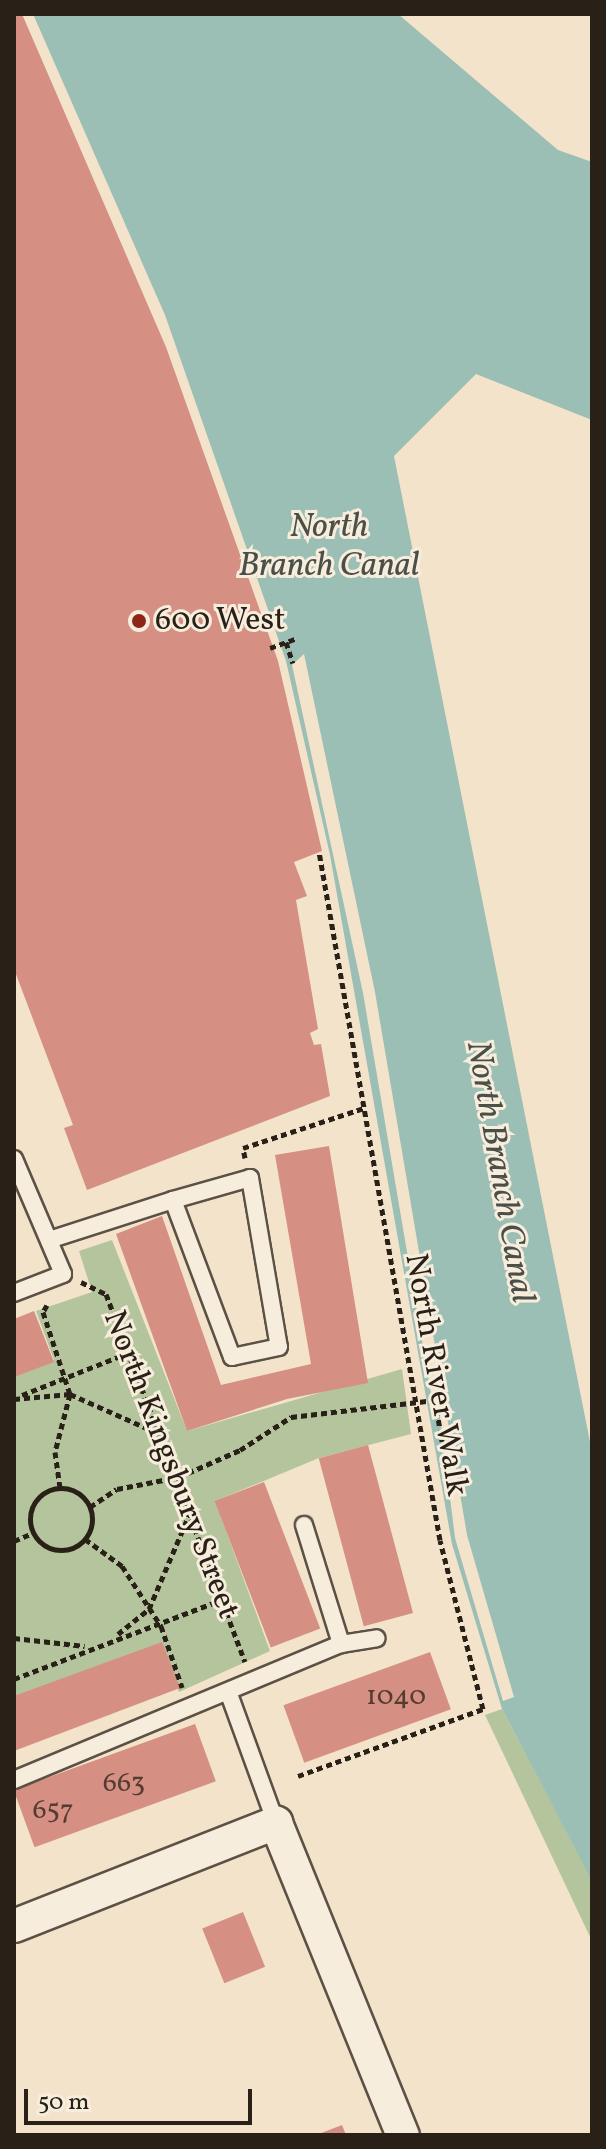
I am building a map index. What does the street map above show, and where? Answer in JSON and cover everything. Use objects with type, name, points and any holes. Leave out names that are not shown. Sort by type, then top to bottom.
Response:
[{"type":"street","points":[[14,1926],[276,1823],[403,2135]]},
{"type":"lane","points":[[14,1159],[63,1274],[14,1293]]},
{"type":"lane","points":[[49,1240],[173,1200],[250,1178],[279,1347],[232,1357],[173,1200]]},
{"type":"lane","points":[[304,1525],[341,1644]]},
{"type":"lane","points":[[14,1780],[229,1694],[341,1644],[377,1638]]},
{"type":"lane","points":[[229,1694],[276,1823]]},
{"type":"path","points":[[270,648],[295,639]]},
{"type":"path","points":[[283,643],[293,663]]},
{"type":"path","name":"North River Walk","points":[[298,1776],[483,1709],[440,1540],[319,852]]},
{"type":"path","points":[[250,1178],[243,1148],[364,1108]]},
{"type":"path","points":[[60,1488],[55,1452],[70,1394],[43,1312],[63,1274]]},
{"type":"path","name":"North Kingsbury Street","points":[[63,1274],[106,1294],[179,1477],[189,1514],[245,1663]]},
{"type":"path","points":[[14,1398],[128,1353]]},
{"type":"path","points":[[14,1398],[70,1394],[162,1435]]},
{"type":"path","points":[[85,1539],[90,1507],[117,1489],[179,1477],[291,1417],[417,1405],[435,1400],[442,1441]]},
{"type":"path","points":[[33,1533],[32,1506],[60,1488],[78,1493],[90,1507]]},
{"type":"path","points":[[116,1636],[149,1609],[189,1514]]},
{"type":"path","points":[[33,1533],[57,1550],[85,1539]]},
{"type":"path","points":[[14,1541],[33,1533]]},
{"type":"path","points":[[85,1539],[117,1560],[161,1626],[183,1690]]},
{"type":"path","points":[[14,1679],[116,1636],[161,1626],[221,1600]]},
{"type":"path","points":[[14,1638],[90,1646]]},
{"type":"green space","points":[[112,1240],[187,1431],[402,1369],[411,1434],[319,1458],[215,1501],[270,1651],[179,1692],[161,1648],[14,1704],[14,1375],[54,1360],[36,1311],[92,1292],[79,1251]]},
{"type":"green space","points":[[502,1709],[592,1880],[592,1941],[485,1715]]},
{"type":"water","name":"North Branch Canal","points":[[33,14],[398,14],[558,150],[592,162],[592,420],[476,374],[394,456],[592,1452],[592,1881],[502,1709],[452,1544],[330,855],[286,661],[165,315]]},
{"type":"pier","points":[[304,654],[375,992],[467,1535],[514,1697],[503,1701],[455,1538],[437,1393],[431,1393],[363,993],[292,665]]},
{"type":"building","name":"600 West","points":[[14,14],[22,14],[166,347],[278,661],[322,851],[294,862],[307,896],[296,900],[318,1029],[310,1033],[314,1045],[321,1044],[330,1096],[87,1190],[64,1128],[73,1125],[14,969]]},
{"type":"building","points":[[329,1146],[368,1383],[287,1399],[187,1431],[116,1234],[162,1216],[221,1385],[311,1364],[275,1155]]},
{"type":"building","points":[[34,1311],[54,1362],[14,1377],[14,1319]]},
{"type":"building","points":[[368,1445],[413,1613],[364,1626],[319,1458]]},
{"type":"building","points":[[264,1482],[320,1629],[271,1648],[215,1501]]},
{"type":"building","points":[[162,1642],[180,1688],[14,1751],[14,1696]]},
{"type":"building","points":[[430,1652],[451,1709],[304,1763],[283,1705]]},
{"type":"building","points":[[195,1724],[216,1781],[35,1847],[14,1790]]},
{"type":"building","points":[[243,1912],[265,1967],[224,1983],[202,1928]]},
{"type":"building","points":[[342,2125],[346,2135],[316,2135]]},
{"type":"place","name":"600 West","points":[[139,621]]}]
